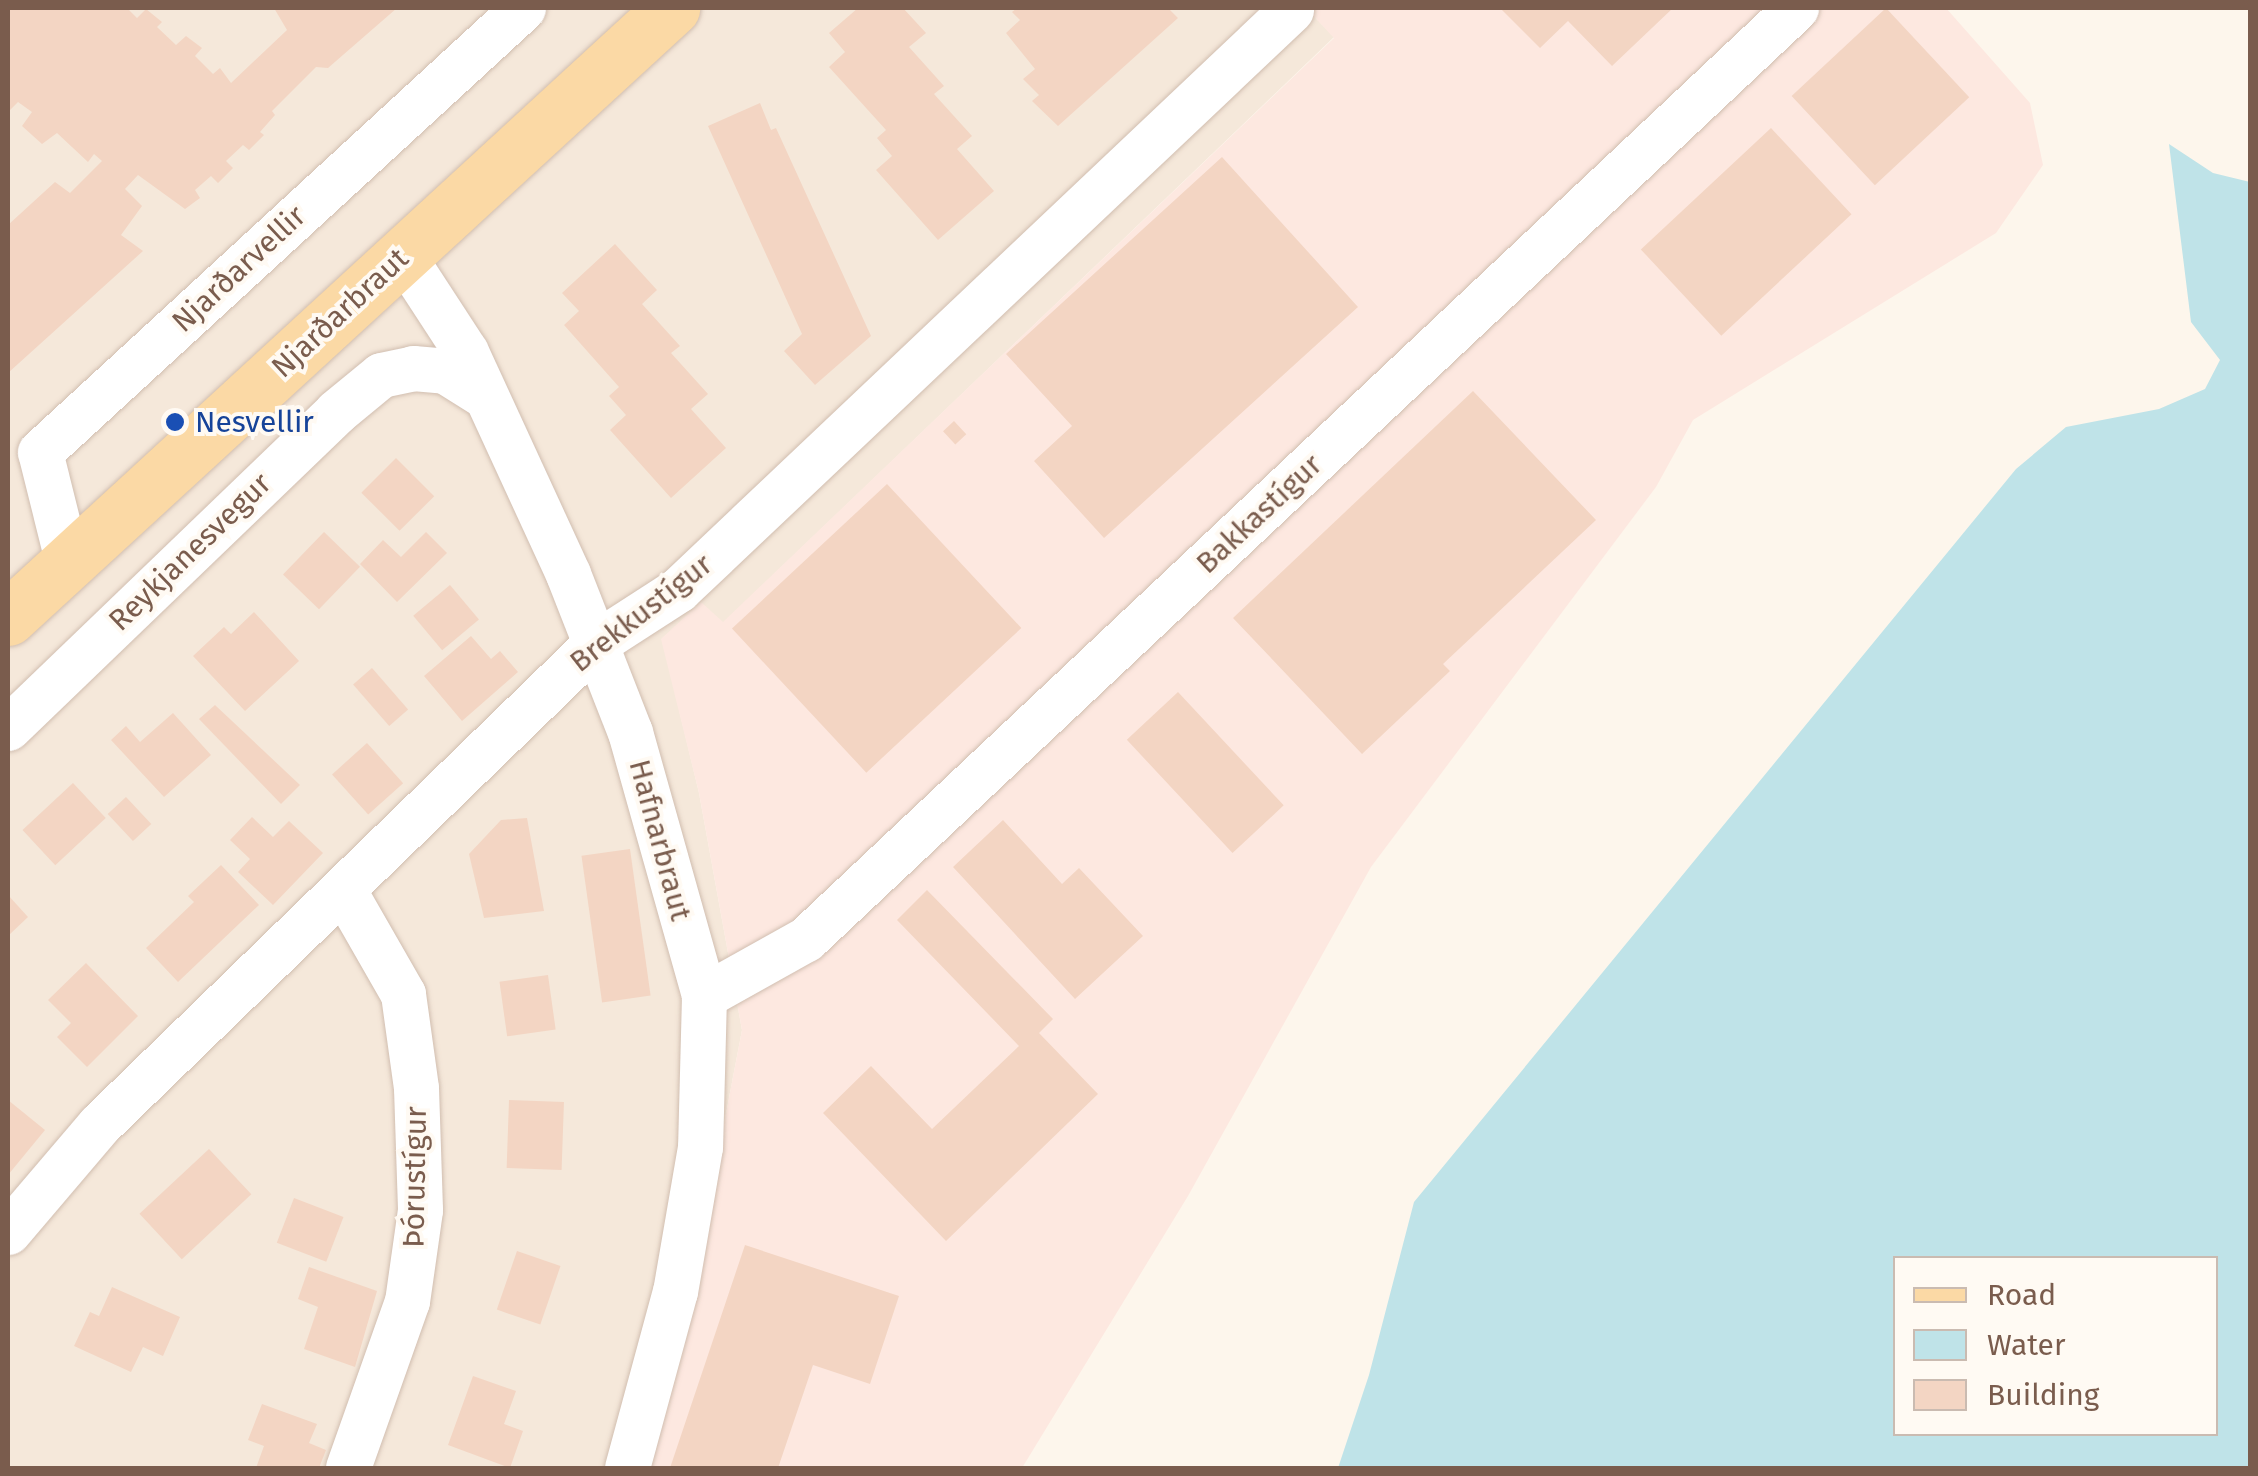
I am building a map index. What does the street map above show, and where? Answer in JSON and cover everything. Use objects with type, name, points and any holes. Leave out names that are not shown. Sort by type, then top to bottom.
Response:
[{"type":"main road","name":"Njarðarbraut","points":[[8,618],[672,8]]},
{"type":"street","name":"Njarðarvellir","points":[[68,564],[40,452],[523,8]]},
{"type":"street","name":"Bakkastígur","points":[[704,996],[806,939],[1796,8]]},
{"type":"street","name":"Brekkustígur","points":[[8,1232],[100,1125],[596,643],[678,590],[1291,10]]},
{"type":"street","name":"Hafnarbraut","points":[[402,254],[443,312],[486,396],[596,643],[630,732],[704,996],[700,1147],[675,1291],[627,1468]]},
{"type":"street","name":"Reykjanesvegur","points":[[8,728],[336,412],[381,375],[414,368],[445,371],[486,396]]},
{"type":"street","name":"Þórustígur","points":[[344,891],[403,994],[416,1088],[420,1210],[407,1301],[348,1468]]},
{"type":"shaded area","points":[[8,8],[1306,8],[1334,37],[723,623],[701,603],[662,639],[699,793],[742,1030],[715,1171],[645,1468],[8,1468]]},
{"type":"shaded area","points":[[1306,8],[1946,8],[2030,103],[2043,165],[1996,233],[1693,420],[1656,487],[1371,867],[1188,1196],[1022,1468],[645,1468],[715,1171],[742,1030],[699,793],[661,639],[701,602],[723,622],[1334,38]]},
{"type":"water","points":[[2169,144],[2213,173],[2250,182],[2250,1468],[1338,1468],[1369,1375],[1414,1202],[2016,469],[2066,427],[2159,409],[2205,389],[2220,360],[2191,322]]},
{"type":"building","points":[[8,8],[127,8],[137,18],[146,9],[162,22],[157,27],[176,45],[186,36],[202,48],[195,56],[213,74],[220,68],[231,83],[287,30],[274,8],[397,8],[328,68],[316,67],[272,111],[275,115],[260,132],[264,135],[249,150],[243,145],[226,161],[233,168],[218,183],[211,176],[195,190],[200,198],[185,209],[138,175],[125,189],[142,206],[121,235],[143,251],[8,373],[8,225],[55,182],[70,193],[102,161],[94,154],[88,162],[57,133],[42,144],[22,126],[32,112],[18,102],[8,112]]},
{"type":"building","points":[[858,8],[903,8],[926,33],[909,47],[944,86],[934,94],[972,136],[957,149],[994,191],[938,240],[876,170],[892,156],[877,138],[886,130],[829,67],[845,52],[829,33]]},
{"type":"building","points":[[1017,8],[1168,8],[1178,18],[1058,126],[1032,101],[1039,95],[1023,79],[1035,69],[1006,33],[1020,20],[1012,12]]},
{"type":"building","points":[[1500,8],[1673,8],[1612,66],[1568,21],[1540,48]]},
{"type":"building","points":[[1886,8],[1969,97],[1875,185],[1792,96]]},
{"type":"building","points":[[760,103],[771,130],[776,128],[871,336],[815,385],[784,351],[802,334],[708,126]]},
{"type":"building","points":[[1771,128],[1851,214],[1721,336],[1641,249]]},
{"type":"building","points":[[1222,157],[1358,307],[1104,538],[1034,461],[1072,426],[1006,354]]},
{"type":"building","points":[[615,244],[657,290],[642,304],[680,346],[671,353],[708,394],[691,409],[726,448],[671,498],[610,430],[626,415],[609,396],[619,387],[564,325],[579,311],[562,293]]},
{"type":"building","points":[[1473,391],[1596,520],[1443,664],[1450,671],[1362,754],[1233,618]]},
{"type":"building","points":[[954,421],[966,434],[955,444],[943,431]]},
{"type":"building","points":[[396,458],[434,496],[400,531],[361,493]]},
{"type":"building","points":[[887,484],[1021,628],[866,773],[732,629]]},
{"type":"building","points":[[324,532],[360,567],[319,609],[283,574]]},
{"type":"building","points":[[426,532],[447,553],[397,602],[360,564],[383,540],[401,557]]},
{"type":"building","points":[[450,585],[479,619],[442,650],[413,616]]},
{"type":"building","points":[[254,612],[299,661],[245,711],[193,656],[224,627],[231,634]]},
{"type":"building","points":[[471,636],[491,659],[500,651],[518,672],[462,721],[424,676]]},
{"type":"building","points":[[372,668],[408,710],[389,726],[353,684]]},
{"type":"building","points":[[1178,692],[1284,805],[1233,853],[1127,740]]},
{"type":"building","points":[[215,705],[300,785],[281,804],[199,719]]},
{"type":"building","points":[[173,713],[211,755],[164,797],[111,740],[126,726],[140,742]]},
{"type":"building","points":[[367,743],[403,783],[368,815],[332,774]]},
{"type":"building","points":[[73,783],[106,818],[55,865],[23,830]]},
{"type":"building","points":[[126,797],[151,824],[133,841],[108,814]]},
{"type":"building","points":[[252,817],[273,837],[289,821],[323,853],[273,905],[238,872],[250,859],[230,840]]},
{"type":"building","points":[[527,818],[544,911],[484,918],[469,854],[501,820]]},
{"type":"building","points":[[1003,820],[1062,884],[1079,868],[1143,936],[1075,999],[953,867]]},
{"type":"building","points":[[630,849],[651,996],[602,1002],[581,856]]},
{"type":"building","points":[[221,865],[259,905],[178,982],[146,948],[194,902],[188,896]]},
{"type":"building","points":[[927,890],[1053,1019],[1039,1033],[1098,1094],[946,1241],[823,1113],[871,1066],[932,1129],[1019,1046],[897,920]]},
{"type":"building","points":[[8,895],[28,917],[8,936]]},
{"type":"building","points":[[86,963],[138,1016],[87,1067],[57,1037],[71,1023],[48,1000]]},
{"type":"building","points":[[548,975],[556,1029],[507,1036],[499,982]]},
{"type":"building","points":[[8,1100],[45,1130],[8,1175]]},
{"type":"building","points":[[509,1100],[564,1102],[562,1170],[507,1168]]},
{"type":"building","points":[[209,1149],[251,1194],[182,1259],[140,1214]]},
{"type":"building","points":[[294,1198],[343,1217],[326,1262],[277,1243]]},
{"type":"building","points":[[745,1245],[899,1296],[870,1384],[813,1365],[778,1468],[670,1468]]},
{"type":"building","points":[[517,1251],[560,1266],[540,1325],[497,1310]]},
{"type":"building","points":[[309,1267],[377,1291],[355,1367],[304,1349],[318,1307],[298,1299]]},
{"type":"building","points":[[112,1287],[180,1317],[163,1356],[143,1347],[131,1372],[74,1346],[90,1312],[99,1316]]},
{"type":"building","points":[[473,1376],[516,1391],[504,1424],[523,1431],[510,1468],[448,1445]]},
{"type":"building","points":[[262,1404],[317,1424],[309,1443],[326,1450],[319,1468],[256,1468],[264,1446],[248,1440]]},
{"type":"place","name":"Nesvellir","points":[[175,422]]}]
